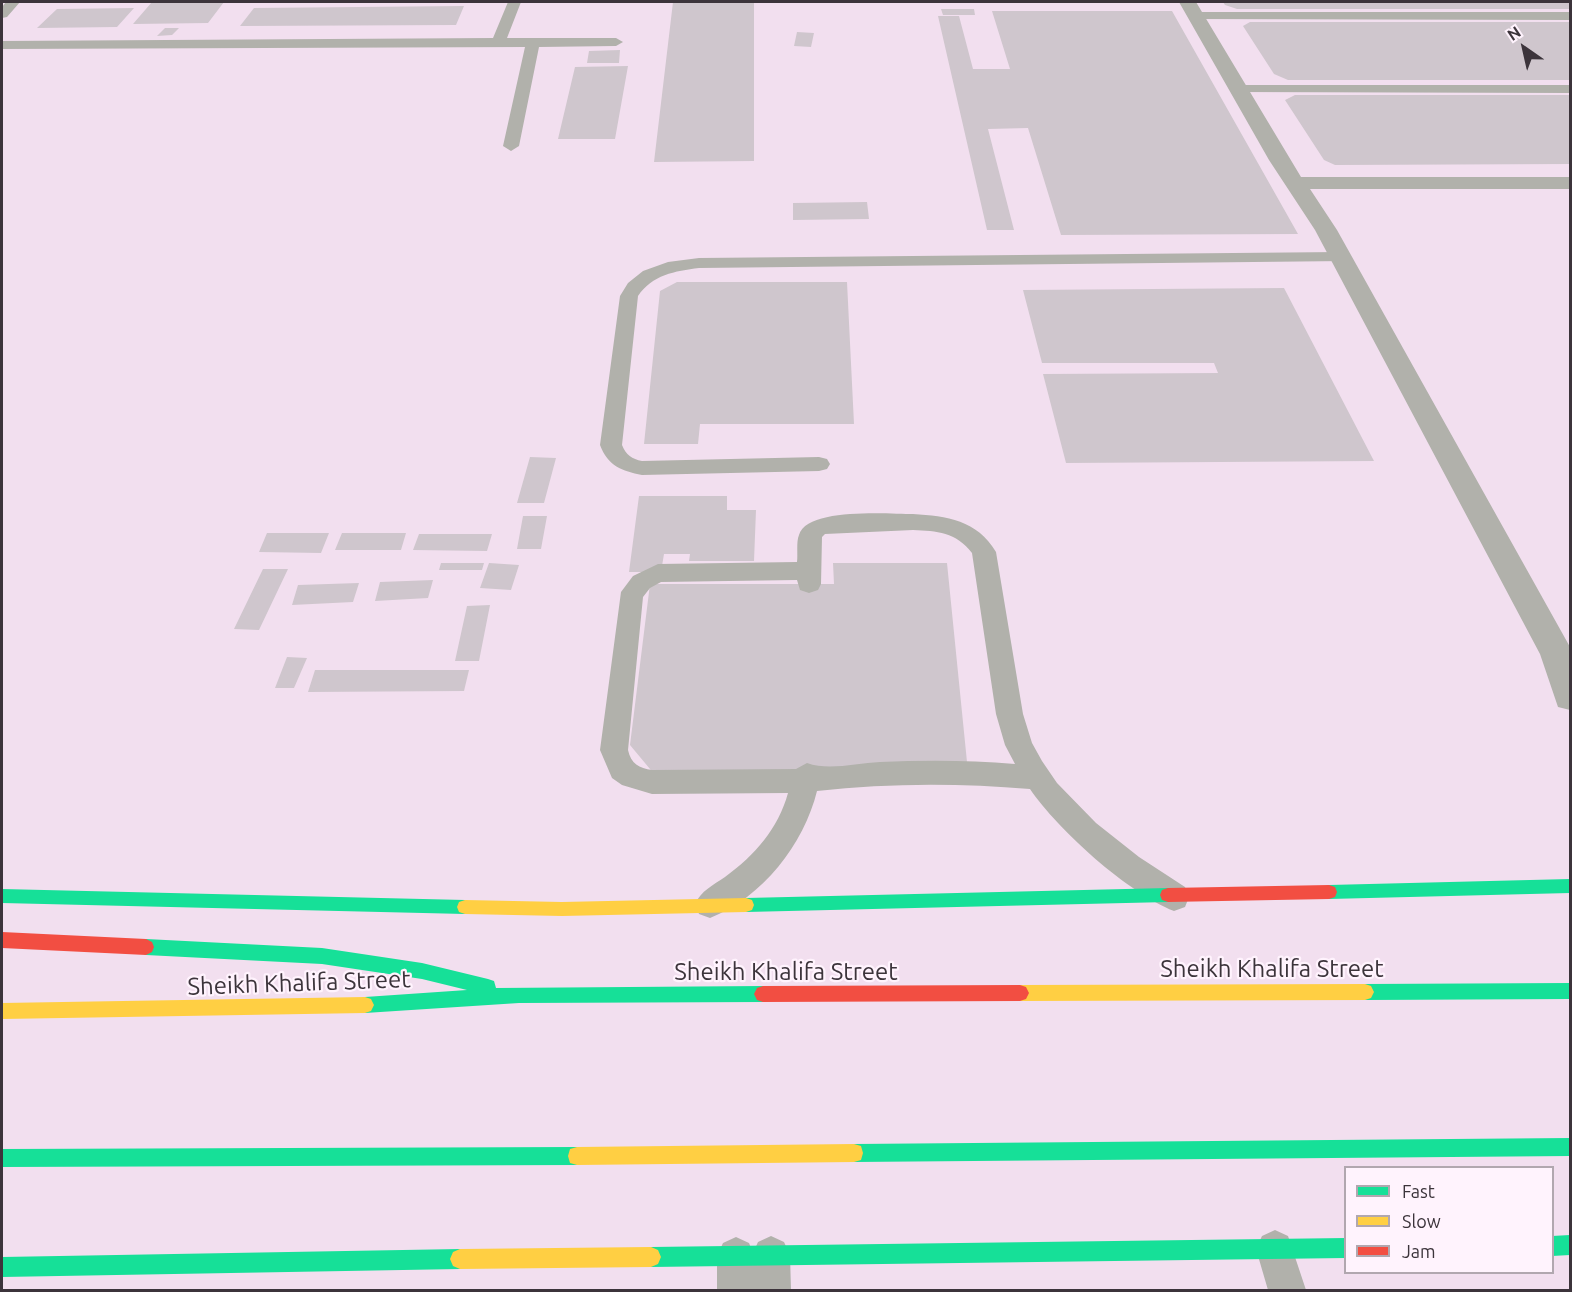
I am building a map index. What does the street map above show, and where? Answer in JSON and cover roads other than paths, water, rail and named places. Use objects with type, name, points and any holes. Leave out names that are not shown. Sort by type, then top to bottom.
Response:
[{"type":"main road","points":[[2,896],[562,909],[710,904],[1174,897],[1570,886]]},
{"type":"main road","points":[[2,940],[322,956],[422,971],[519,995]]},
{"type":"main road","name":"Sheikh Khalifa Street","points":[[2,1011],[339,1006],[519,995],[1570,991]]},
{"type":"main road","points":[[2,1158],[207,1159],[1570,1147]]},
{"type":"main road","points":[[1554,1246],[1570,1245]]},
{"type":"main road","points":[[2,1267],[159,1263],[754,1273],[1275,1249],[1344,1248]]},
{"type":"street","points":[[1193,9],[1279,160],[1326,230],[1564,662],[1570,697]]},
{"type":"street","points":[[1295,183],[1570,183]]},
{"type":"lane","points":[[2,14],[13,2]]},
{"type":"lane","points":[[499,42],[514,2]]},
{"type":"lane","points":[[1193,9],[1570,16]]},
{"type":"lane","points":[[511,146],[533,41]]},
{"type":"lane","points":[[2,45],[616,42]]},
{"type":"lane","points":[[1239,89],[1570,89]]},
{"type":"lane","points":[[819,464],[642,468],[625,465],[614,457],[611,445],[629,296],[635,286],[646,276],[661,268],[699,262],[1340,256]]},
{"type":"lane","points":[[1038,778],[980,773],[921,772],[806,778],[652,782],[637,780],[624,773],[616,763],[614,750],[631,597],[635,586],[645,578],[658,573],[809,578],[810,535],[817,528],[826,524],[935,523],[957,527],[974,538],[984,552],[1008,711],[1019,745],[1038,778],[1096,842],[1133,871],[1174,897]]},
{"type":"lane","points":[[710,904],[739,885],[763,863],[782,838],[797,812],[806,778]]},
{"type":"lane","points":[[1275,1249],[1287,1290]]}]
